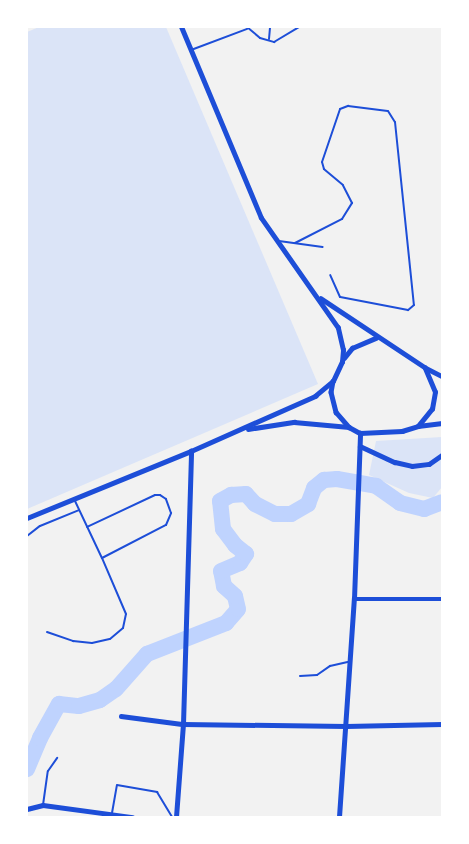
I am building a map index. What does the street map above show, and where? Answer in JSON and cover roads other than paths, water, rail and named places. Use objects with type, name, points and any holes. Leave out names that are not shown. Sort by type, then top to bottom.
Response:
[{"type":"street","points":[[181,27],[261,218],[338,328],[343,350],[342,362]]},
{"type":"street","points":[[318,297],[376,338],[442,376]]},
{"type":"street","points":[[376,338],[352,348],[342,362],[333,381],[331,392],[336,412],[349,427],[360,433],[402,431],[418,426],[440,424],[442,431]]},
{"type":"street","points":[[418,426],[432,409],[435,400],[433,385],[425,368]]},
{"type":"street","points":[[27,518],[242,429],[315,396],[333,381]]},
{"type":"street","points":[[242,429],[294,422],[349,427]]},
{"type":"street","points":[[339,817],[351,662],[360,433]]},
{"type":"street","points":[[360,446],[395,462],[412,466],[429,464],[442,454]]},
{"type":"street","points":[[174,817],[183,724],[191,451]]},
{"type":"street","points":[[354,599],[442,599]]},
{"type":"street","points":[[121,716],[183,724],[346,726],[442,724]]},
{"type":"street","points":[[27,809],[43,805],[132,817]]},
{"type":"lane","points":[[268,40],[270,27]]},
{"type":"lane","points":[[191,50],[247,28],[260,39],[268,40],[281,39],[299,27]]},
{"type":"lane","points":[[295,243],[342,219],[352,203],[343,185],[324,169],[322,162],[340,109],[348,106],[388,111],[395,122],[414,305],[408,310],[340,297],[330,275]]},
{"type":"lane","points":[[276,241],[323,247]]},
{"type":"lane","points":[[87,527],[154,495],[160,495],[169,506],[171,513],[166,525],[102,558]]},
{"type":"lane","points":[[47,632],[73,641],[92,643],[110,639],[123,628],[126,614],[73,498]]},
{"type":"lane","points":[[27,536],[40,526],[79,510]]},
{"type":"lane","points":[[300,676],[317,675],[330,666],[351,662]]},
{"type":"lane","points":[[43,805],[48,771],[57,758]]},
{"type":"lane","points":[[112,814],[117,785],[157,792],[174,817]]},
{"type":"waterway","points":[[27,769],[40,738],[59,704],[79,706],[100,700],[116,689],[147,654],[226,623],[238,609],[235,596],[224,586],[221,571],[240,563],[246,554],[235,545],[223,529],[220,501],[231,495],[246,494],[255,504],[275,514],[291,514],[308,504],[314,488],[324,480],[337,479],[376,486],[400,503],[424,509],[442,502]]}]
